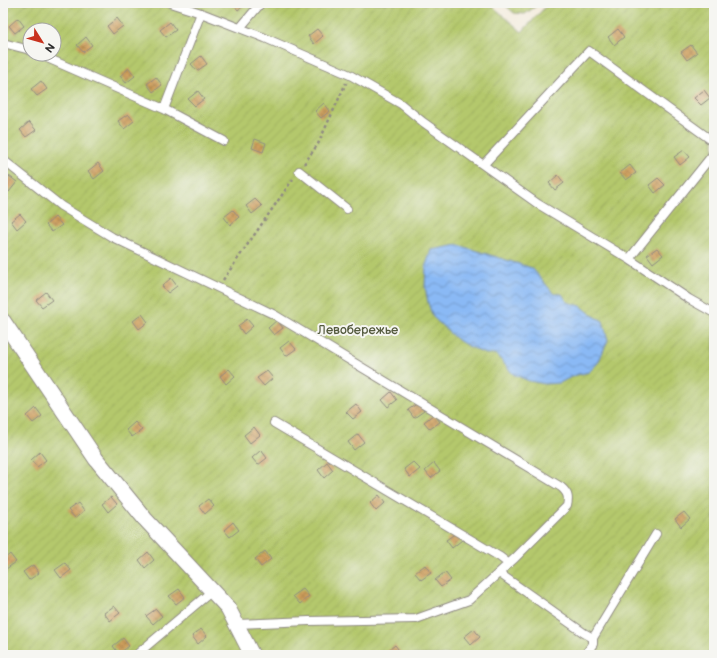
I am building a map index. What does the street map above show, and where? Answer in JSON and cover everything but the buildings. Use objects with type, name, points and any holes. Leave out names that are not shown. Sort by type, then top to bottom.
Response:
[{"type":"street","points":[[3,321],[96,459],[145,519],[228,608],[252,655]]},
{"type":"lane","points":[[170,3],[201,13],[265,38],[350,76],[401,104],[423,122],[484,164],[538,204],[629,259],[714,314]]},
{"type":"lane","points":[[240,28],[261,3]]},
{"type":"lane","points":[[164,109],[201,13]]},
{"type":"lane","points":[[3,43],[22,48]]},
{"type":"lane","points":[[484,164],[589,51],[714,142]]},
{"type":"lane","points":[[56,62],[164,109],[224,141]]},
{"type":"lane","points":[[629,259],[714,153]]},
{"type":"lane","points":[[3,160],[61,206],[112,237],[273,314],[561,487],[567,493],[569,498],[568,506],[500,573],[470,600],[416,619],[237,624]]},
{"type":"lane","points":[[299,171],[346,209]]},
{"type":"lane","points":[[274,423],[500,557],[509,564]]},
{"type":"lane","points":[[585,655],[593,644],[593,638],[656,534]]},
{"type":"lane","points":[[500,573],[593,638]]},
{"type":"lane","points":[[136,655],[212,591]]},
{"type":"path","points":[[217,288],[318,144],[350,76]]},
{"type":"green space","name":"Левобережье","points":[[3,3],[489,3],[522,32],[549,3],[714,3],[714,655],[3,655]]},
{"type":"green space","points":[[503,3],[535,3],[536,6],[525,14],[514,13]]},
{"type":"water","points":[[458,245],[532,268],[554,294],[562,294],[567,302],[581,306],[592,315],[603,321],[608,340],[598,363],[589,372],[573,376],[560,383],[545,384],[529,381],[513,374],[496,354],[485,354],[456,339],[433,317],[428,303],[425,286],[426,265],[431,250]]}]
